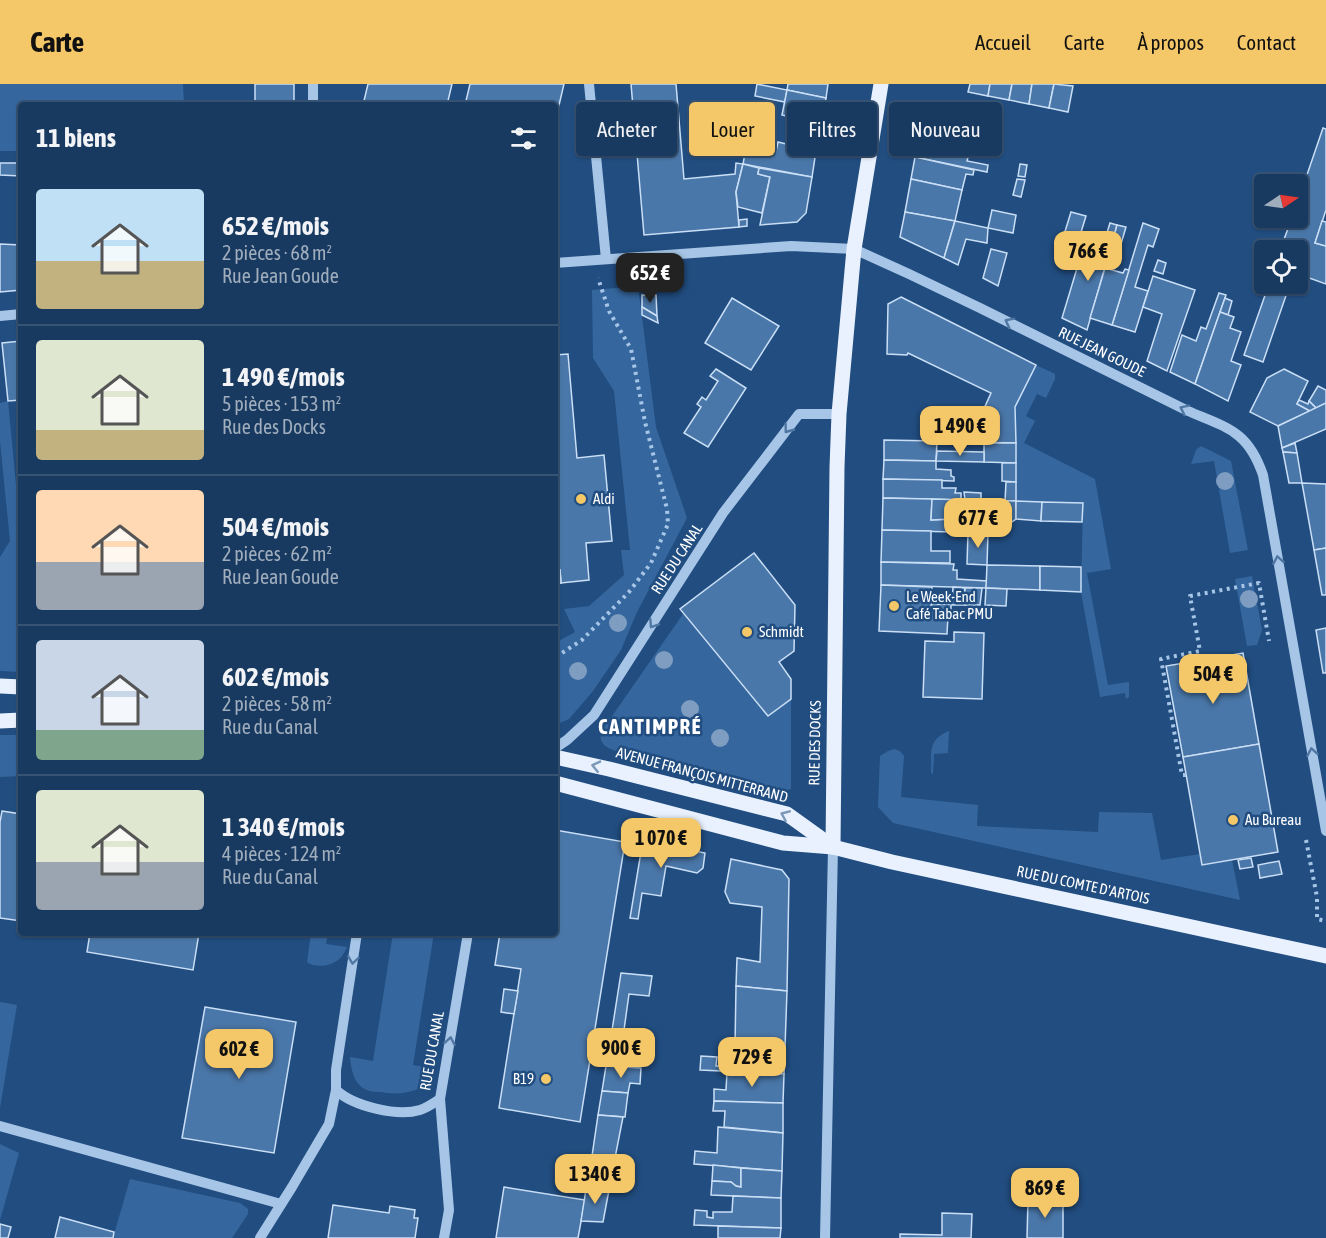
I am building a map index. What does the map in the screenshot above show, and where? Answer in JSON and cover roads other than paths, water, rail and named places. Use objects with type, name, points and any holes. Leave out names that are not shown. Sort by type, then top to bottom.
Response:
[{"type":"main road","name":"RUE DES DOCKS","points":[[833,847],[839,414],[854,249],[881,84]]},
{"type":"main road","points":[[0,686],[18,687]]},
{"type":"main road","points":[[0,721],[18,720]]},
{"type":"main road","name":"AVENUE FRANÇOIS MITTERRAND","points":[[558,758],[787,814],[833,847]]},
{"type":"main road","points":[[558,784],[783,843],[833,847]]},
{"type":"main road","name":"RUE DU COMTE D'ARTOIS","points":[[833,847],[915,867],[1326,956]]},
{"type":"street","points":[[313,84],[313,102]]},
{"type":"street","points":[[589,84],[606,259]]},
{"type":"street","name":"RUE JEAN GOUDE","points":[[558,263],[791,246],[854,249],[970,303],[1237,434],[1245,441],[1263,475],[1326,831]]},
{"type":"street","points":[[0,316],[18,314]]},
{"type":"street","name":"RUE DU CANAL","points":[[558,746],[594,715],[723,513],[799,414],[839,414]]},
{"type":"street","name":"RUE DES DOCKS","points":[[825,1238],[833,847]]},
{"type":"street","points":[[260,1238],[330,1124],[357,936]]},
{"type":"street","name":"RUE DU CANAL","points":[[336,1090],[344,1098],[366,1107],[402,1112],[418,1111],[440,1099],[467,936]]},
{"type":"street","points":[[440,1099],[449,1210],[444,1238]]},
{"type":"street","points":[[0,1126],[281,1204]]},
{"type":"place","name":"Aldi","points":[[581,499]]},
{"type":"place","name":"Le Week-End Café Tabac PMU","points":[[894,606]]},
{"type":"place","name":"Schmidt","points":[[747,632]]},
{"type":"place","name":"Au Bureau","points":[[1233,820]]},
{"type":"place","name":"B19","points":[[546,1079]]},
{"type":"district","name":"CANTIMPRÉ","points":[[650,727]]}]
